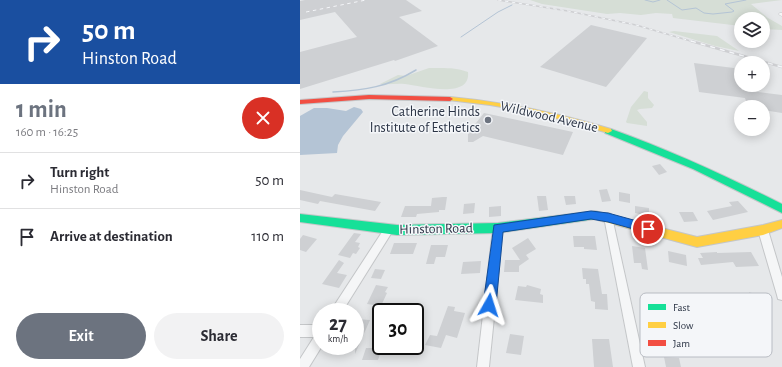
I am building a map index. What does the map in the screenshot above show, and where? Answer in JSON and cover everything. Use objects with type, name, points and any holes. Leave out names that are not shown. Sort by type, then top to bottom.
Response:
[{"type":"street","name":"Wildwood Avenue","points":[[300,102],[365,97],[426,97],[486,102],[542,113],[609,131],[665,152],[723,178],[782,209]]},
{"type":"street","name":"Hinston Road","points":[[300,218],[389,229],[498,228],[587,215],[608,217],[697,242],[763,230],[782,224]]},
{"type":"street","points":[[608,217],[639,367]]},
{"type":"street","points":[[482,367],[498,228]]},
{"type":"street","points":[[342,303],[389,229]]},
{"type":"street","points":[[763,230],[782,295]]},
{"type":"street","points":[[300,331],[312,331]]},
{"type":"street","points":[[302,367],[312,351]]},
{"type":"shaded area","points":[[530,0],[782,0],[751,4],[761,12],[734,12],[734,25],[673,18],[672,14],[607,14],[542,4]]},
{"type":"shaded area","points":[[770,19],[782,26],[782,30],[770,29]]},
{"type":"shaded area","points":[[674,31],[717,36],[739,51],[715,46],[669,32]]},
{"type":"shaded area","points":[[429,68],[463,70],[468,72],[467,81],[462,86],[454,89],[405,84],[380,84],[398,75],[406,76]]},
{"type":"shaded area","points":[[644,91],[648,92],[648,98],[654,105],[652,108],[637,110],[647,122],[647,126],[627,123],[626,122],[631,107]]},
{"type":"water","points":[[354,107],[361,109],[363,112],[343,136],[338,145],[337,153],[300,155],[300,116],[314,108],[327,108],[346,111]]},
{"type":"building","points":[[406,0],[422,11],[399,17],[438,46],[395,61],[394,60],[300,89],[300,52],[357,37],[335,12],[300,20],[300,1]]},
{"type":"building","points":[[591,25],[647,38],[606,87],[540,67]]},
{"type":"building","points":[[694,63],[734,68],[734,92],[758,92],[782,95],[782,113],[770,111],[770,100],[746,100],[745,98],[699,92]]},
{"type":"building","points":[[484,113],[573,132],[563,155],[483,136],[473,142],[468,142],[468,133]]},
{"type":"building","points":[[660,164],[667,172],[659,175],[652,166]]},
{"type":"building","points":[[607,189],[611,201],[602,202],[599,190]]},
{"type":"building","points":[[300,190],[332,197],[335,194],[381,202],[375,211],[320,201],[318,204],[300,200]]},
{"type":"building","points":[[619,192],[630,194],[630,203],[619,201]]},
{"type":"building","points":[[537,196],[546,196],[548,210],[539,211]]},
{"type":"building","points":[[564,196],[575,196],[576,204],[566,205]]},
{"type":"building","points":[[447,197],[445,210],[417,214],[416,217],[401,217],[405,206],[431,206],[432,198]]},
{"type":"building","points":[[738,201],[748,212],[713,220],[707,211],[732,206],[729,202]]},
{"type":"building","points":[[475,203],[474,213],[463,214],[464,204]]},
{"type":"building","points":[[501,206],[501,216],[489,217],[489,207]]},
{"type":"building","points":[[635,206],[649,208],[649,216],[635,213]]},
{"type":"building","points":[[679,212],[693,212],[698,221],[684,222]]},
{"type":"building","points":[[354,233],[361,234],[355,242],[360,243],[358,247],[360,248],[356,254],[353,253],[350,258],[338,255]]},
{"type":"building","points":[[303,235],[317,239],[306,252],[300,250],[300,239]]},
{"type":"building","points":[[573,236],[595,236],[597,250],[584,249],[584,247],[574,247]]},
{"type":"building","points":[[528,238],[536,249],[526,255],[529,259],[519,266],[519,272],[504,272],[505,260],[520,260],[512,248]]},
{"type":"building","points":[[394,243],[417,243],[413,254],[390,254]]},
{"type":"building","points":[[431,245],[448,245],[445,257],[436,257],[434,264],[426,264]]},
{"type":"building","points":[[632,246],[645,248],[648,270],[642,269],[641,263],[634,263]]},
{"type":"building","points":[[668,251],[686,255],[687,266],[669,262]]},
{"type":"building","points":[[751,252],[759,266],[736,267],[733,262],[701,265],[698,258],[703,258],[700,253]]},
{"type":"building","points":[[339,260],[344,263],[337,273],[347,275],[339,288],[322,284]]},
{"type":"building","points":[[481,261],[480,273],[461,274],[463,262]]},
{"type":"building","points":[[582,268],[598,269],[602,294],[607,294],[608,310],[595,309],[595,302],[591,301],[589,284],[586,284],[586,279],[583,279]]},
{"type":"building","points":[[375,269],[385,270],[381,279],[371,278]]},
{"type":"building","points":[[376,285],[388,287],[382,303],[367,304]]},
{"type":"building","points":[[527,285],[541,289],[540,294],[543,295],[543,303],[515,300],[518,286],[526,287]]},
{"type":"building","points":[[448,306],[455,307],[454,311],[465,313],[457,338],[446,335],[441,348],[425,345],[430,335],[437,336]]},
{"type":"building","points":[[364,320],[370,320],[364,334]]},
{"type":"building","points":[[510,334],[524,336],[521,355],[506,353]]},
{"type":"building","points":[[592,339],[609,339],[613,367],[594,367]]},
{"type":"building","points":[[366,348],[372,348],[372,355],[380,355],[378,360],[362,360]]},
{"type":"building","points":[[664,357],[679,358],[681,367],[666,367]]},
{"type":"waterway","points":[[645,0],[653,2],[660,0]]},
{"type":"waterway","points":[[667,0],[682,10],[696,8],[704,13],[713,14],[732,12],[734,11],[725,4],[746,0]]},
{"type":"waterway","points":[[461,37],[498,12],[512,5]]},
{"type":"waterway","points":[[333,92],[376,87],[406,76],[416,70]]},
{"type":"railway","points":[[306,12],[366,0]]},
{"type":"railway","points":[[498,0],[568,11],[636,25],[694,42]]},
{"type":"railway","points":[[691,41],[782,67]]},
{"type":"traffic: fast","points":[[608,131],[653,148],[696,167],[740,187],[782,209]]},
{"type":"traffic: fast","points":[[300,218],[397,230],[498,228],[595,215],[602,217]]},
{"type":"traffic: slow","points":[[450,99],[490,103],[550,114],[608,131]]},
{"type":"traffic: slow","points":[[602,217],[697,242],[763,230],[782,224]]},
{"type":"traffic: jam","points":[[300,102],[369,97],[450,99]]},
{"type":"place","name":"Catherine Hinds Institute of Esthetics","points":[[488,120]]},
{"type":"route","points":[[489,305],[498,228],[591,215],[608,217],[648,229]]}]
